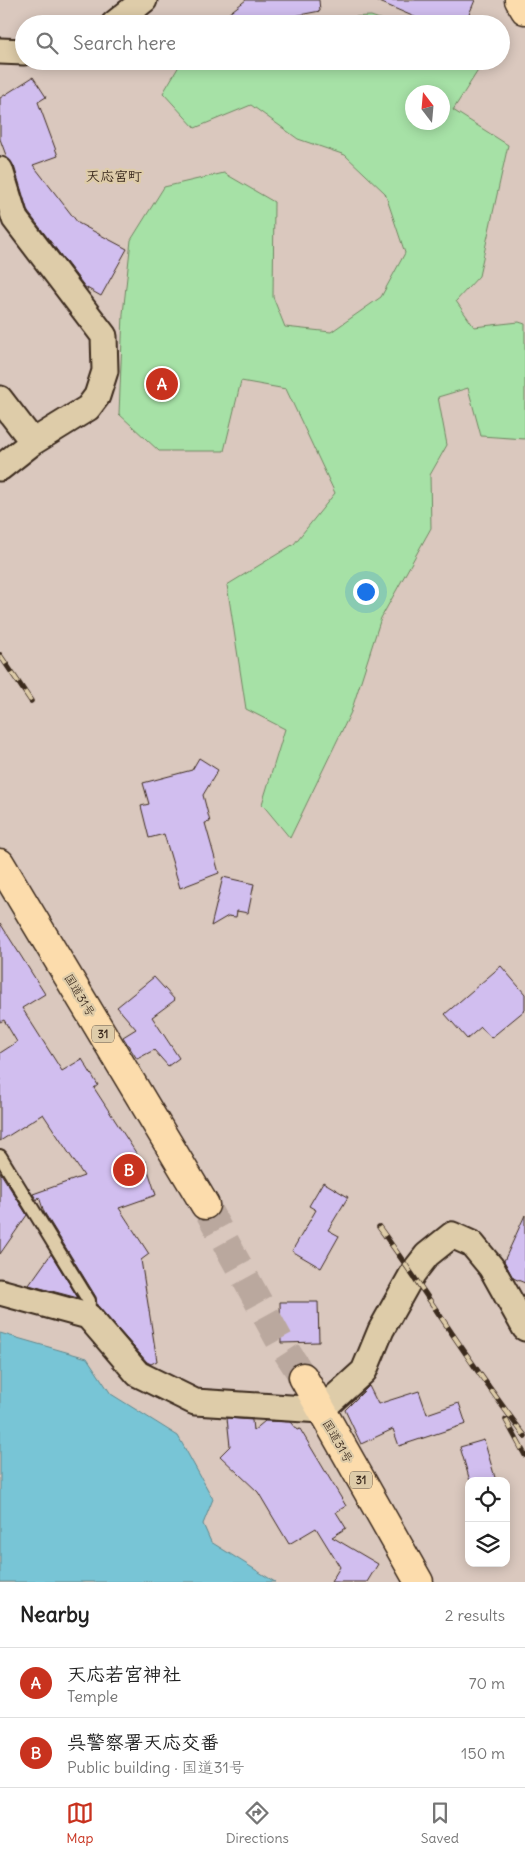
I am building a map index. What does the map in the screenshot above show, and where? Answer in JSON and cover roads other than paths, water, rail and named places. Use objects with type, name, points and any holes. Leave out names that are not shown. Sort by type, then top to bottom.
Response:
[{"type":"highway","points":[[519,0],[525,10]]},
{"type":"highway","name":"国道31号","points":[[0,863],[13,894],[206,1205]]},
{"type":"highway","name":"国道31号","points":[[303,1377],[419,1582]]},
{"type":"street","points":[[125,15],[144,0]]},
{"type":"street","points":[[0,51],[15,52]]},
{"type":"street","points":[[0,170],[15,219],[104,336],[105,371],[97,396],[88,408],[33,442],[0,468]]},
{"type":"street","points":[[0,399],[33,442]]},
{"type":"street","points":[[0,1292],[88,1316],[138,1374],[195,1402],[321,1410],[364,1371],[381,1330],[413,1273],[427,1255],[452,1235],[472,1244],[491,1267],[525,1328]]},
{"type":"lane","points":[[0,1156],[89,1301],[88,1316]]},
{"type":"water","points":[[0,1333],[87,1358],[111,1394],[178,1436],[213,1499],[203,1524],[211,1542],[275,1582],[0,1582]]},
{"type":"tunnel","points":[[205,1205],[281,1343],[303,1377]]},
{"type":"railway","points":[[0,655],[31,701]]},
{"type":"railway","points":[[379,1227],[487,1385],[525,1436]]},
{"type":"railway","points":[[506,1420],[525,1455]]},
{"type":"place","name":"天応若宮神社","points":[[162,384]]},
{"type":"place","name":"呉警察署天応交番","points":[[129,1170]]},
{"type":"district","name":"天応宮町","points":[[114,176]]}]
